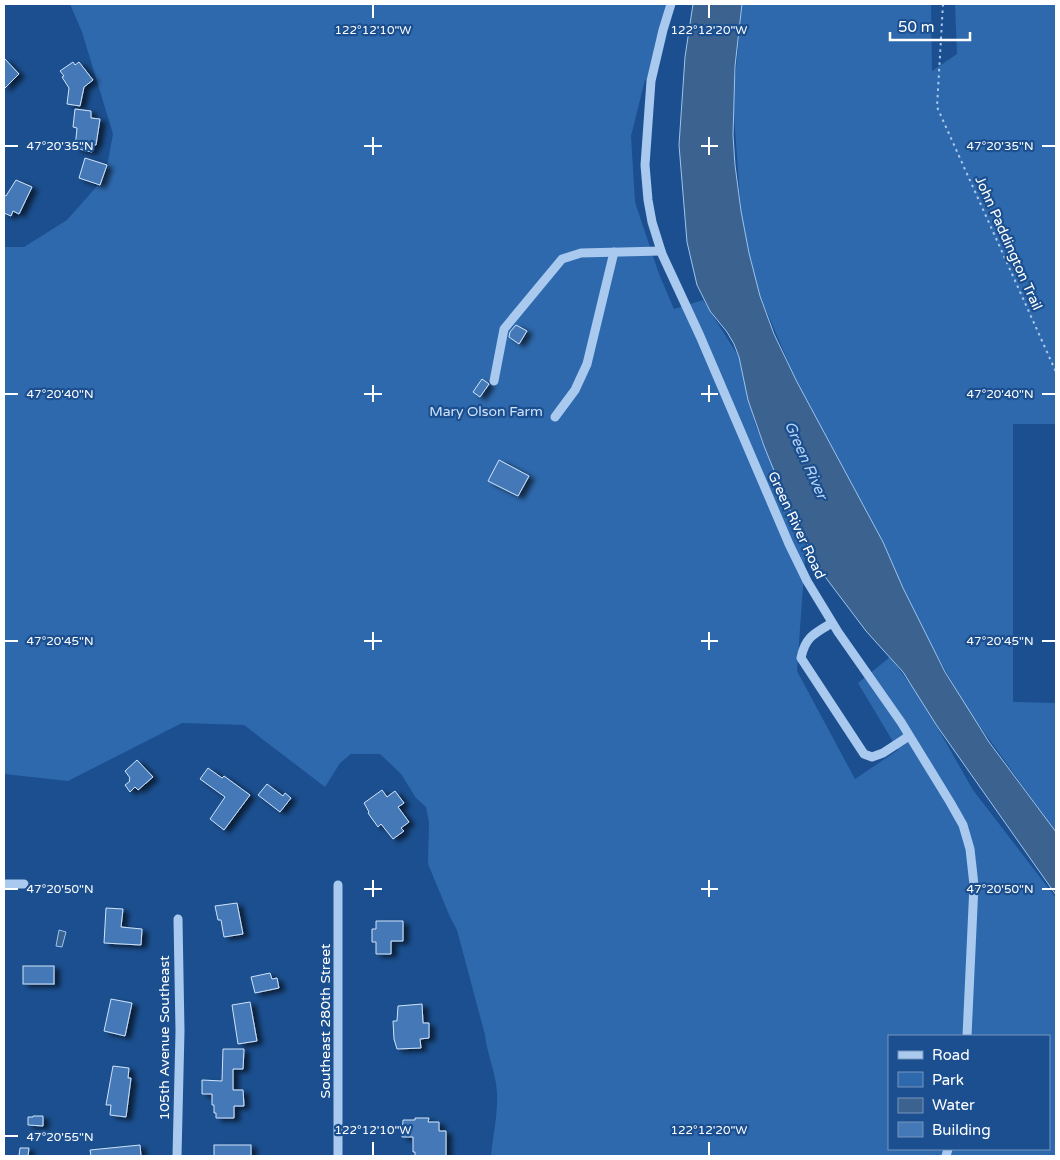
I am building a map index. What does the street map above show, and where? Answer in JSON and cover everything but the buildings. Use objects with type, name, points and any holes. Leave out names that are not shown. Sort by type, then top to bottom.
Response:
[{"type":"street","name":"Green River Road","points":[[671,4],[651,81],[645,165],[652,222],[661,251],[678,291],[700,336],[789,544],[807,581],[832,623],[909,736],[963,825],[970,848],[974,885],[968,1035]]},
{"type":"street","points":[[494,381],[504,329],[562,258],[581,253],[661,251]]},
{"type":"street","points":[[555,417],[576,390],[587,364],[614,252]]},
{"type":"street","points":[[832,623],[810,636],[803,648],[801,658],[864,754],[872,757],[883,753],[909,736]]},
{"type":"street","points":[[4,884],[24,884]]},
{"type":"street","name":"Southeast 280th Street","points":[[338,885],[338,1156]]},
{"type":"street","name":"105th Avenue Southeast","points":[[177,1156],[180,1031],[178,919]]},
{"type":"path","name":"John Paddington Trail","points":[[944,4],[937,107],[1056,372]]},
{"type":"green space","name":"Mary Olson Farm","points":[[70,4],[673,4],[651,81],[645,80],[631,136],[635,202],[659,274],[674,309],[703,300],[739,357],[755,424],[792,515],[806,544],[797,671],[855,779],[898,750],[858,683],[890,657],[921,699],[973,790],[1056,898],[1056,1156],[491,1156],[497,1109],[495,1078],[457,930],[428,864],[429,822],[426,807],[416,798],[401,774],[380,754],[351,754],[340,763],[325,787],[244,725],[182,723],[68,781],[4,774],[4,247],[24,247],[67,220],[105,177],[113,134],[82,32]]},
{"type":"green space","points":[[742,4],[931,4],[932,71],[957,54],[955,4],[1056,4],[1056,424],[1013,424],[1013,702],[1056,703],[1056,832],[966,707],[928,639],[883,542],[797,382],[760,296],[749,254],[741,211],[733,101]]},
{"type":"water","name":"Green River","points":[[693,4],[742,4],[735,66],[733,135],[735,165],[749,253],[760,296],[774,334],[797,382],[883,542],[903,588],[945,672],[989,742],[1056,832],[1056,895],[937,726],[903,672],[866,631],[823,574],[792,515],[764,446],[748,400],[739,357],[734,344],[710,311],[697,285],[687,242],[679,145],[685,57]]},
{"type":"water","points":[[59,930],[66,932],[62,947],[56,946]]}]
